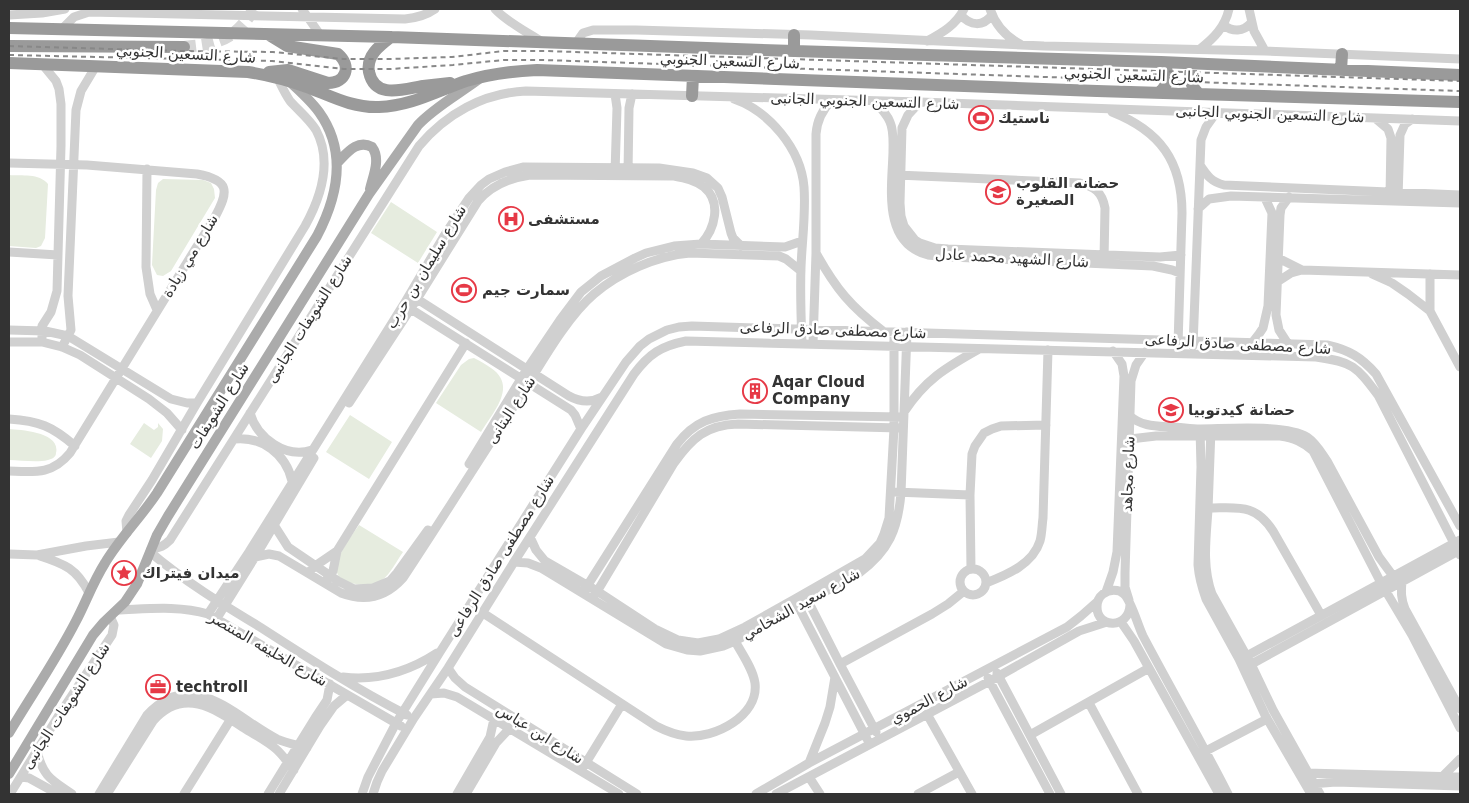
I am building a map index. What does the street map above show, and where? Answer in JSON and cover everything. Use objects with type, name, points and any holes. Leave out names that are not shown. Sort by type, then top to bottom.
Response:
[{"type":"highway","name":"شارع التسعين الجنوبي","points":[[9,28],[391,37],[1160,62],[1460,75]]},
{"type":"highway","points":[[262,74],[277,70],[288,70],[328,83],[334,83],[344,76],[346,70],[343,58],[338,54],[288,46],[267,34]]},
{"type":"highway","points":[[794,35],[794,51]]},
{"type":"highway","points":[[391,37],[370,58],[370,74],[379,88],[396,91],[436,84],[465,82]]},
{"type":"highway","points":[[9,46],[184,47]]},
{"type":"highway","points":[[1341,70],[1342,54]]},
{"type":"highway","name":"شارع التسعين الجنوبي","points":[[9,62],[232,70],[283,79],[348,104],[364,107],[380,107],[418,100],[483,76],[538,70],[1460,102]]},
{"type":"highway","points":[[1160,62],[1166,68],[1168,75],[1167,83],[1160,92]]},
{"type":"highway","points":[[1193,64],[1190,72],[1190,82],[1198,93]]},
{"type":"highway","points":[[692,96],[693,76]]},
{"type":"main road","name":"شارع الشويفات","points":[[9,774],[93,635],[124,602],[137,584],[157,535],[168,516],[369,194],[425,118],[483,76]]},
{"type":"main road","name":"شارع الشويفات","points":[[9,733],[75,623],[88,593],[104,564],[119,542],[147,509],[316,236],[330,208],[334,194],[337,163],[331,134],[318,110],[283,79]]},
{"type":"main road","points":[[337,163],[358,145],[362,144],[372,147],[375,151],[376,161],[369,194]]},
{"type":"street","points":[[9,15],[42,13],[65,9]]},
{"type":"street","points":[[158,9],[168,12],[204,9]]},
{"type":"street","points":[[302,9],[321,36]]},
{"type":"street","points":[[63,28],[68,22],[81,14],[101,11],[405,19],[426,14],[435,9]]},
{"type":"street","points":[[496,9],[517,26],[543,42]]},
{"type":"street","points":[[1200,49],[1224,25],[1229,9]]},
{"type":"street","points":[[1249,9],[1254,32],[1265,51]]},
{"type":"street","points":[[927,41],[945,31],[962,12],[965,20],[976,24],[988,20],[991,12]]},
{"type":"street","points":[[991,12],[1006,35],[1020,45]]},
{"type":"street","points":[[1224,25],[1228,29],[1241,30],[1247,28],[1252,23]]},
{"type":"street","points":[[576,44],[583,34],[593,30],[794,35],[1020,45],[1265,51],[1460,59]]},
{"type":"street","points":[[42,64],[56,82],[61,104],[57,290],[51,312],[42,326],[42,342]]},
{"type":"street","points":[[62,347],[71,325],[68,314],[68,296],[75,121],[78,99],[84,84],[96,66]]},
{"type":"street","points":[[127,533],[126,521],[129,515],[305,226],[313,212],[322,187],[324,158],[316,130],[288,97],[283,79]]},
{"type":"street","name":"شارع التسعين الجنوبي الجانبى","points":[[481,100],[502,93],[514,92],[632,94],[1460,121]]},
{"type":"street","points":[[614,94],[617,108],[615,172]]},
{"type":"street","points":[[628,172],[629,108],[632,94]]},
{"type":"street","points":[[721,97],[743,103],[772,123],[783,137],[802,174],[804,186],[801,271],[802,344]]},
{"type":"street","name":"شارع الشويفات الجانبى","points":[[151,551],[165,546],[170,540],[419,146],[451,116],[481,100]]},
{"type":"street","points":[[814,344],[816,134],[821,112],[832,100]]},
{"type":"street","name":"شارع الشهيد محمد عادل","points":[[874,101],[886,114],[892,127],[896,175],[904,226],[915,240],[920,243],[940,248],[1005,255],[1104,259],[1181,255]]},
{"type":"street","name":"شارع الشهيد محمد عادل","points":[[896,175],[902,128],[908,115],[920,102]]},
{"type":"street","points":[[1105,110],[1142,126],[1161,143],[1172,160],[1178,176],[1182,196],[1178,353]]},
{"type":"street","points":[[1194,354],[1201,140],[1202,134],[1216,113]]},
{"type":"street","points":[[1375,118],[1388,129],[1391,138],[1394,197]]},
{"type":"street","points":[[1394,197],[1400,135],[1403,127],[1412,119]]},
{"type":"street","name":"شارع مي زيادة","points":[[9,163],[147,169],[198,174],[220,181],[224,189],[224,196],[215,217],[75,446],[64,460],[49,470],[40,472],[9,471]]},
{"type":"street","points":[[1200,165],[1210,179],[1224,185],[1460,203]]},
{"type":"street","name":"شارع سليمان بن حرب","points":[[208,614],[220,603],[319,449],[340,412],[408,306],[446,233],[474,191],[489,179],[523,167],[628,172],[680,177],[705,188],[714,200],[715,218],[712,229],[708,237],[701,244]]},
{"type":"street","name":"شارع سليمان بن حرب","points":[[628,172],[659,168],[681,170],[707,178],[720,191],[731,233],[741,246]]},
{"type":"street","points":[[147,169],[146,267],[150,294],[157,310]]},
{"type":"street","points":[[896,175],[1080,183],[1088,185],[1094,188],[1104,200],[1104,259]]},
{"type":"street","points":[[1198,209],[1205,202],[1214,198],[1231,196],[1289,198],[1460,195]]},
{"type":"street","points":[[1265,198],[1276,221],[1278,258],[1276,307],[1279,330],[1288,344]]},
{"type":"street","points":[[1252,343],[1260,334],[1268,306],[1276,221],[1289,198]]},
{"type":"street","name":"شارع البتانى","points":[[531,372],[567,309],[581,292],[601,276],[624,263],[646,253],[674,246],[701,244],[785,247],[802,241]]},
{"type":"street","points":[[9,252],[58,255]]},
{"type":"street","name":"شارع البتانى","points":[[271,523],[288,547],[327,580],[354,589],[373,588],[390,581],[422,545],[531,372],[594,294],[643,264],[690,253],[779,256],[801,271]]},
{"type":"street","points":[[816,253],[840,292],[860,313],[884,332]]},
{"type":"street","points":[[1278,258],[1302,270]]},
{"type":"street","name":"شارع الشهيد محمد عادل","points":[[1104,259],[1153,266],[1180,273]]},
{"type":"street","points":[[1277,282],[1291,273],[1302,270],[1460,276]]},
{"type":"street","points":[[1368,272],[1392,283],[1430,312],[1460,367]]},
{"type":"street","points":[[1430,274],[1430,312]]},
{"type":"street","points":[[413,297],[575,399],[582,401],[596,400],[603,397]]},
{"type":"street","points":[[408,306],[571,410],[581,429]]},
{"type":"street","name":"شارع مصطفى صادق الرفاعى","points":[[362,794],[368,777],[396,723],[581,429],[632,353],[649,339],[667,330],[679,327],[813,329],[1327,345],[1353,354],[1362,360],[1382,383],[1460,526]]},
{"type":"street","points":[[9,330],[42,330],[68,336],[170,399],[197,403]]},
{"type":"street","name":"شارع سعيد الشخامي","points":[[894,332],[900,415]]},
{"type":"street","name":"شارع سعيد الشخامي","points":[[594,595],[653,637],[677,648],[700,651],[711,650],[736,641],[872,553],[880,542],[887,526],[899,428],[907,332]]},
{"type":"street","name":"شارع مصطفى صادق الرفاعى","points":[[373,794],[382,770],[414,718],[448,668],[634,374],[643,362],[658,349],[686,341],[1316,357],[1340,361],[1351,365],[1378,395],[1458,548]]},
{"type":"street","points":[[9,342],[42,342],[62,347],[80,355],[160,406],[182,430]]},
{"type":"street","points":[[327,580],[333,570],[337,551],[466,343]]},
{"type":"street","points":[[594,595],[674,463],[692,440],[708,430],[728,424],[775,419],[900,415],[916,394],[939,372],[980,348]]},
{"type":"street","points":[[986,583],[1017,569],[1027,561],[1036,550],[1040,541],[1048,350]]},
{"type":"street","name":"شارع مجاهد","points":[[1113,352],[1122,364],[1124,376],[1127,444],[1125,573],[1129,603],[1141,634],[1202,753],[1219,794]]},
{"type":"street","name":"شارع مجاهد","points":[[1106,592],[1117,552],[1132,376],[1136,365],[1146,352]]},
{"type":"street","name":"شارع سليمان بن حرب","points":[[271,523],[292,481],[340,412]]},
{"type":"street","points":[[250,413],[254,424],[261,434],[279,447],[295,452],[312,450]]},
{"type":"street","points":[[584,589],[672,451],[685,435],[701,424],[720,416],[740,414],[775,419],[899,428]]},
{"type":"street","points":[[1130,416],[1136,421],[1145,424],[1200,433]]},
{"type":"street","points":[[9,419],[27,420],[44,425],[61,434],[75,446]]},
{"type":"street","points":[[971,569],[970,495],[972,454],[975,446],[984,433],[1001,426],[1046,425]]},
{"type":"street","name":"شارع سعيد الشخامي","points":[[806,597],[858,573],[876,560],[886,546],[895,529],[900,508],[899,428]]},
{"type":"street","points":[[1127,444],[1156,436],[1254,429],[1292,432],[1307,437],[1318,447],[1327,460],[1379,557],[1394,576]]},
{"type":"street","points":[[1211,432],[1206,537],[1207,577],[1212,594],[1270,717],[1311,784],[1320,794]]},
{"type":"street","points":[[1211,432],[1280,436],[1297,440],[1307,445],[1313,451],[1383,587],[1412,635],[1460,728]]},
{"type":"street","points":[[1200,433],[1201,467],[1198,565],[1200,578],[1206,599],[1245,662]]},
{"type":"street","points":[[234,439],[242,438],[256,441],[276,452],[289,468],[292,481]]},
{"type":"street","points":[[890,492],[970,495]]},
{"type":"street","points":[[1208,508],[1245,509],[1258,514],[1273,531],[1323,618]]},
{"type":"street","name":"شارع سعيد الشخامي","points":[[530,537],[536,550],[545,561],[584,589],[670,637],[688,642],[710,642],[797,603]]},
{"type":"street","points":[[9,554],[37,555],[119,542]]},
{"type":"street","points":[[1383,587],[1394,576],[1458,548]]},
{"type":"street","points":[[1245,662],[1383,587],[1402,581],[1458,548]]},
{"type":"street","name":"شارع الخليفه المنتصر","points":[[151,551],[165,565],[220,603],[339,677],[414,718]]},
{"type":"street","points":[[312,569],[337,551]]},
{"type":"street","name":"شارع البتانى","points":[[252,554],[279,556],[312,569]]},
{"type":"street","points":[[37,555],[69,567],[84,583],[88,593]]},
{"type":"street","name":"شارع سعيد الشخامي","points":[[514,562],[534,565],[584,589]]},
{"type":"street","points":[[971,569],[983,573],[986,583],[982,592],[970,595],[964,592],[960,583],[961,576],[965,571],[971,569]]},
{"type":"street","points":[[1402,581],[1401,592],[1405,609],[1460,709]]},
{"type":"street","points":[[1119,591],[1125,595],[1129,603],[1128,615],[1121,622],[1107,622],[1098,613],[1098,601],[1106,592],[1119,591]]},
{"type":"street","points":[[840,664],[932,614],[964,592]]},
{"type":"street","points":[[806,597],[879,739]]},
{"type":"street","name":"شارع الحموي","points":[[756,794],[810,763],[1067,627],[1098,601]]},
{"type":"street","name":"شارع سليمان بن حرب","points":[[217,618],[220,603]]},
{"type":"street","points":[[797,603],[870,744]]},
{"type":"street","name":"شارع الخليفه المنتصر","points":[[114,613],[179,609],[195,610],[208,614],[407,730]]},
{"type":"street","name":"شارع الشويفات الجانبى","points":[[10,794],[112,635],[114,613]]},
{"type":"street","points":[[483,613],[656,726],[669,732],[686,736],[701,736],[715,732],[742,715],[750,705],[754,696],[755,684],[753,675],[736,641]]},
{"type":"street","name":"شارع الحموي","points":[[776,794],[990,681],[1079,631],[1107,622]]},
{"type":"street","name":"شارع مجاهد","points":[[1121,622],[1228,794]]},
{"type":"street","points":[[339,677],[369,679],[384,676],[413,667],[440,652]]},
{"type":"street","points":[[994,666],[1061,794]]},
{"type":"street","name":"شارع ابن عباس","points":[[448,668],[465,687],[637,794]]},
{"type":"street","points":[[1030,735],[1149,668]]},
{"type":"street","points":[[984,671],[1049,793]]},
{"type":"street","points":[[810,763],[830,708],[835,676]]},
{"type":"street","points":[[279,794],[291,767],[327,700],[330,684]]},
{"type":"street","points":[[99,794],[147,715],[162,702],[180,694],[198,694],[212,700],[264,736],[291,767]]},
{"type":"street","points":[[302,747],[334,706],[347,694]]},
{"type":"street","name":"شارع ابن عباس","points":[[431,694],[451,694],[619,794]]},
{"type":"street","points":[[108,794],[157,716],[169,708],[177,704],[191,702],[232,715]]},
{"type":"street","points":[[1089,703],[1138,794]]},
{"type":"street","points":[[581,771],[622,704]]},
{"type":"street","points":[[927,714],[972,794]]},
{"type":"street","points":[[184,794],[232,715]]},
{"type":"street","points":[[1202,753],[1270,717]]},
{"type":"street","points":[[457,794],[490,738],[494,719]]},
{"type":"street","points":[[851,741],[856,731],[857,719]]},
{"type":"street","points":[[466,794],[496,743],[510,728]]},
{"type":"street","points":[[264,736],[302,747]]},
{"type":"street","points":[[37,751],[40,764],[46,774],[72,794]]},
{"type":"street","points":[[1442,776],[1460,759]]},
{"type":"street","points":[[268,794],[291,767]]},
{"type":"street","points":[[918,794],[959,772]]},
{"type":"street","points":[[1305,773],[1460,777]]},
{"type":"street","points":[[809,776],[820,794]]},
{"type":"street","points":[[21,777],[29,778],[58,794]]},
{"type":"street","points":[[1311,784],[1341,782],[1460,786]]},
{"type":"street","points":[[285,784],[286,794]]},
{"type":"street","points":[[1311,784],[1311,794]]},
{"type":"shaded area","points":[[9,175],[25,175],[40,178],[48,184],[45,238],[41,246],[36,248],[9,246]]},
{"type":"shaded area","points":[[163,179],[203,180],[211,183],[215,198],[171,271],[163,276],[157,275],[152,265],[156,190],[158,183]]},
{"type":"shaded area","points":[[391,202],[437,232],[418,263],[371,233]]},
{"type":"shaded area","points":[[474,358],[491,368],[499,375],[503,383],[503,391],[497,408],[481,432],[436,403],[461,365]]},
{"type":"shaded area","points":[[350,415],[392,442],[369,479],[326,452]]},
{"type":"shaded area","points":[[144,423],[154,430],[158,427],[158,423],[163,429],[162,441],[151,458],[130,444]]},
{"type":"shaded area","points":[[9,429],[30,431],[46,436],[56,446],[54,458],[43,461],[9,460]]},
{"type":"shaded area","points":[[359,525],[403,552],[388,575],[376,583],[356,584],[344,581],[338,575],[336,568],[338,559]]},
{"type":"tunnel","points":[[184,47],[207,44],[225,38],[240,28],[254,9]]},
{"type":"railway","points":[[9,46],[273,52],[343,59],[452,57],[504,51],[545,51],[1460,81]]},
{"type":"railway","points":[[9,55],[272,61],[344,69],[390,69],[504,60],[544,60],[1460,91]]},
{"type":"place","name":"ناستيك","points":[[981,118]]},
{"type":"place","name":"حضانه القلوب الصغيرة","points":[[998,192]]},
{"type":"place","name":"مستشفى","points":[[511,219]]},
{"type":"place","name":"سمارت جيم","points":[[464,290]]},
{"type":"place","name":"Aqar Cloud Company","points":[[755,391]]},
{"type":"place","name":"حضانة كيدتوبيا","points":[[1171,410]]},
{"type":"place","name":"ميدان فيتراك","points":[[124,573]]},
{"type":"place","name":"techtroll","points":[[158,687]]}]
